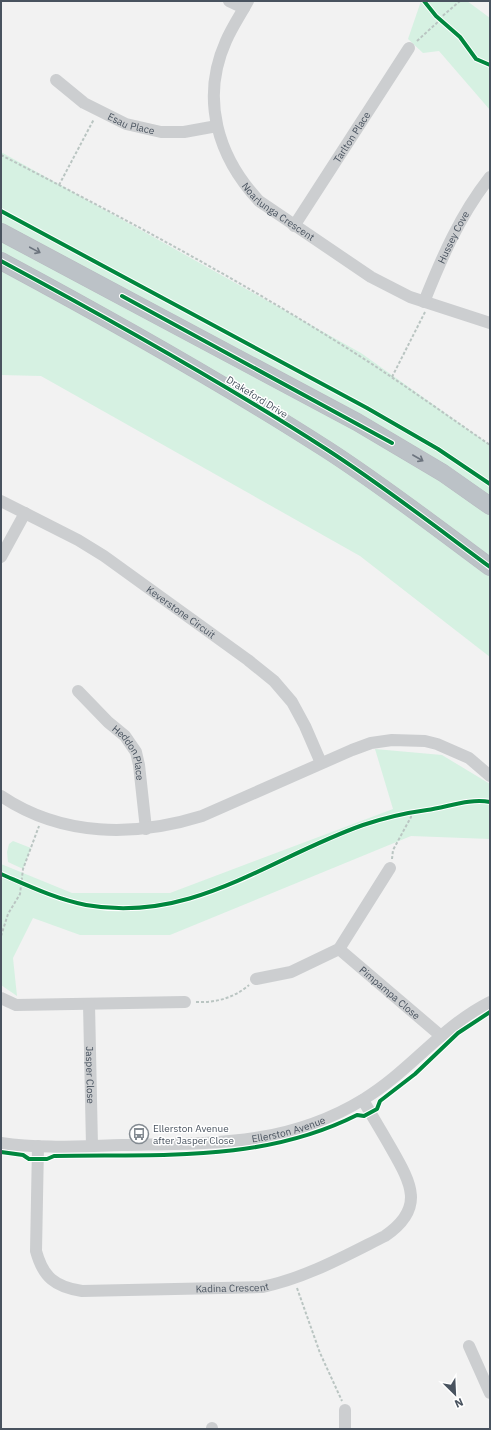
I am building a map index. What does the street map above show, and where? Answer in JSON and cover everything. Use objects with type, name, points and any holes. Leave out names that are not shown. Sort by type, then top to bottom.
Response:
[{"type":"highway","points":[[1,232],[357,422],[443,473],[490,506]]},
{"type":"highway","name":"Drakeford Drive","points":[[1,261],[191,365],[327,449],[490,567]]},
{"type":"highway","points":[[443,473],[471,483],[490,495]]},
{"type":"street","points":[[229,1],[246,5]]},
{"type":"street","name":"Noarlunga Crescent","points":[[246,5],[226,42],[218,64],[215,88],[217,126],[229,160],[245,185],[259,201],[294,226],[371,276],[427,303],[490,323]]},
{"type":"street","name":"Tarlton Place","points":[[294,226],[409,48]]},
{"type":"street","name":"Esau Place","points":[[56,80],[84,103],[126,124],[161,132],[184,132],[217,126]]},
{"type":"street","name":"Hussey Cove","points":[[427,303],[448,243],[464,214],[490,177]]},
{"type":"street","name":"Keverstone Circuit","points":[[1,501],[78,540],[104,556],[264,672],[292,702],[305,726],[322,764]]},
{"type":"street","points":[[1,557],[25,513]]},
{"type":"street","name":"Heddon Place","points":[[78,692],[108,722],[125,736],[136,752],[139,765],[146,829]]},
{"type":"street","points":[[1,796],[22,808],[43,816],[83,827],[114,831],[146,829],[175,824],[202,816],[371,743],[402,739],[425,741],[458,752],[490,776]]},
{"type":"street","points":[[256,979],[291,972],[339,949],[390,868]]},
{"type":"street","name":"Pimpampa Close","points":[[339,949],[441,1036]]},
{"type":"street","points":[[1,998],[16,1005],[185,1002]]},
{"type":"street","name":"Ellerston Avenue","points":[[1,1142],[38,1146],[92,1146],[211,1143],[264,1138],[315,1123],[363,1100],[406,1069],[463,1017],[490,1002]]},
{"type":"street","name":"Jasper Close","points":[[89,1004],[92,1146]]},
{"type":"street","name":"Kadina Crescent","points":[[38,1146],[36,1251],[40,1265],[54,1282],[68,1289],[82,1291],[262,1287],[293,1280],[385,1236],[397,1228],[408,1210],[411,1197],[408,1177],[363,1100]]},
{"type":"street","points":[[469,1346],[490,1393]]},
{"type":"street","points":[[345,1410],[345,1429]]},
{"type":"path","points":[[409,48],[438,19],[460,1]]},
{"type":"path","points":[[438,19],[445,24]]},
{"type":"path","points":[[59,185],[98,110]]},
{"type":"path","points":[[1,155],[234,280],[392,377],[490,445]]},
{"type":"path","points":[[392,377],[427,303]]},
{"type":"path","points":[[405,814],[413,812]]},
{"type":"path","points":[[390,868],[393,850],[413,812]]},
{"type":"path","points":[[1,936],[8,914],[20,894],[23,869],[43,816]]},
{"type":"path","points":[[15,880],[27,885]]},
{"type":"path","points":[[185,1002],[214,1002],[237,994],[256,979]]},
{"type":"path","points":[[293,1280],[320,1354],[338,1389],[345,1410]]},
{"type":"green space","points":[[421,1],[467,1],[490,18],[490,110],[439,51],[423,53],[408,39]]},
{"type":"green space","points":[[1,152],[361,353],[490,445],[490,657],[360,556],[41,376],[1,375]]},
{"type":"green space","points":[[375,749],[442,755],[490,784],[490,839],[411,836],[170,935],[80,935],[33,918],[13,958],[17,996],[1,985],[1,864],[72,893],[170,893],[393,809]]},
{"type":"green space","points":[[13,841],[31,848],[23,869],[8,862],[7,852],[9,844]]},
{"type":"cycle path","points":[[424,1],[436,16],[460,37],[476,59],[490,65]]},
{"type":"cycle path","points":[[1,211],[367,408],[438,449],[490,484]]},
{"type":"cycle path","points":[[1,261],[165,352],[246,399],[326,449],[409,506],[490,567]]},
{"type":"cycle path","points":[[122,296],[392,443]]},
{"type":"cycle path","points":[[1,874],[53,896],[86,905],[124,908],[161,905],[195,897],[229,884],[328,839],[371,822],[403,814],[467,802],[490,802]]},
{"type":"cycle path","points":[[1,1152],[23,1155],[29,1159],[47,1159],[54,1156],[171,1155],[247,1149],[284,1141],[321,1130],[357,1115],[364,1116],[377,1109],[380,1101],[415,1074],[458,1033],[490,1012]]},
{"type":"place","name":"Ellerston Avenue after Jasper Close","points":[[139,1134]]}]
